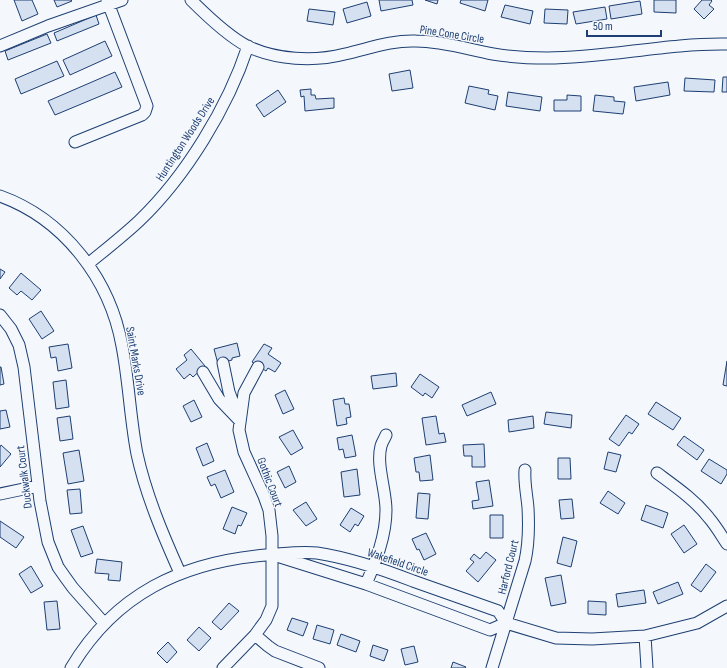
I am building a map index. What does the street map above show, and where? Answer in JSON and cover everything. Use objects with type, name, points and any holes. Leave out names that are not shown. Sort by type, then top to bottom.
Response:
[{"type":"street","points":[[0,46],[107,3],[122,0]]},
{"type":"street","name":"Pine Cone Circle","points":[[192,0],[235,38],[248,46],[282,56],[314,59],[344,54],[396,41],[438,42],[494,54],[547,58],[595,56],[678,45],[727,44]]},
{"type":"street","points":[[75,142],[142,115],[147,106],[107,3]]},
{"type":"street","name":"Huntington Woods Drive","points":[[88,264],[139,221],[181,173],[218,114],[242,64],[248,46]]},
{"type":"street","name":"Saint Marks Drive","points":[[0,196],[32,212],[67,239],[88,264],[102,290],[118,327],[138,456],[151,502],[180,573]]},
{"type":"street","name":"Duckwalk Court","points":[[0,315],[11,329],[19,345],[24,367],[38,486],[48,542],[58,566],[73,588],[104,623]]},
{"type":"street","points":[[223,363],[229,392],[240,421]]},
{"type":"street","points":[[240,421],[244,393],[258,367]]},
{"type":"street","points":[[203,372],[219,399],[240,421]]},
{"type":"street","name":"Gothic Court","points":[[223,668],[255,635],[266,620],[272,606],[272,536],[269,510],[244,452],[239,430],[240,421]]},
{"type":"street","points":[[366,584],[374,566],[385,524],[386,510],[380,459],[381,446],[386,435]]},
{"type":"street","name":"Harford Court","points":[[492,668],[525,561],[528,544],[529,528],[528,506],[524,484],[525,470]]},
{"type":"street","points":[[657,473],[700,507],[727,544]]},
{"type":"street","points":[[0,494],[38,486]]},
{"type":"street","name":"Wakefield Circle","points":[[71,668],[104,623],[117,611],[160,583],[180,573],[225,560],[272,555],[317,553],[374,566],[498,611],[506,623],[556,638],[592,639],[645,636],[697,622],[727,606]]},
{"type":"street","name":"Wakefield Circle","points":[[272,555],[366,584],[490,630],[506,623]]},
{"type":"street","points":[[255,635],[275,651],[319,668]]},
{"type":"street","points":[[645,636],[648,668]]},
{"type":"building","points":[[14,0],[32,0],[38,14],[22,21]]},
{"type":"building","points":[[54,0],[71,0],[72,1],[57,7]]},
{"type":"building","points":[[379,0],[412,0],[413,5],[381,11]]},
{"type":"building","points":[[425,0],[438,0],[437,4]]},
{"type":"building","points":[[461,0],[488,0],[485,11],[460,3]]},
{"type":"building","points":[[654,0],[676,0],[676,13],[654,12]]},
{"type":"building","points":[[702,0],[711,0],[712,1],[709,5],[714,9],[704,19],[694,9]]},
{"type":"building","points":[[640,1],[642,14],[611,19],[609,6]]},
{"type":"building","points":[[367,2],[371,16],[347,23],[343,9]]},
{"type":"building","points":[[505,5],[533,11],[530,24],[501,17]]},
{"type":"building","points":[[605,7],[607,19],[576,24],[573,12]]},
{"type":"building","points":[[309,9],[335,12],[333,25],[307,21]]},
{"type":"building","points":[[545,9],[568,10],[567,24],[544,23]]},
{"type":"building","points":[[96,15],[99,24],[57,41],[54,33]]},
{"type":"building","points":[[47,34],[51,43],[8,60],[5,51]]},
{"type":"building","points":[[105,41],[112,56],[70,75],[63,60]]},
{"type":"building","points":[[57,61],[64,76],[21,94],[15,79]]},
{"type":"building","points":[[410,70],[413,88],[392,91],[389,74]]},
{"type":"building","points":[[115,72],[122,87],[55,115],[48,101]]},
{"type":"building","points":[[723,77],[727,77],[727,92],[722,92]]},
{"type":"building","points":[[685,78],[715,80],[714,92],[684,91]]},
{"type":"building","points":[[668,82],[670,95],[636,101],[634,87]]},
{"type":"building","points":[[469,86],[489,90],[488,94],[498,96],[495,110],[465,103]]},
{"type":"building","points":[[311,89],[311,95],[315,95],[316,99],[334,98],[334,108],[305,111],[304,96],[301,97],[300,90]]},
{"type":"building","points":[[278,90],[286,102],[264,117],[256,105]]},
{"type":"building","points":[[508,92],[542,97],[540,111],[506,106]]},
{"type":"building","points":[[567,95],[581,96],[581,111],[554,111],[554,100],[567,100]]},
{"type":"building","points":[[595,95],[614,97],[614,101],[625,102],[623,114],[593,111]]},
{"type":"building","points":[[0,269],[5,272],[0,279]]},
{"type":"building","points":[[21,273],[41,290],[32,300],[21,291],[17,295],[9,288]]},
{"type":"building","points":[[41,311],[54,331],[42,339],[29,319]]},
{"type":"building","points":[[237,343],[240,356],[218,364],[214,349]]},
{"type":"building","points":[[68,344],[72,368],[58,371],[56,357],[51,358],[49,347]]},
{"type":"building","points":[[264,344],[272,348],[268,354],[281,363],[275,372],[268,368],[266,371],[252,362]]},
{"type":"building","points":[[191,349],[205,366],[193,377],[190,374],[184,379],[176,369],[187,360],[184,355]]},
{"type":"building","points":[[727,361],[727,386],[723,385]]},
{"type":"building","points":[[0,367],[4,384],[0,385]]},
{"type":"building","points":[[396,373],[397,386],[373,389],[371,376]]},
{"type":"building","points":[[420,374],[439,387],[432,398],[425,393],[423,396],[411,387]]},
{"type":"building","points":[[66,380],[69,407],[56,409],[53,382]]},
{"type":"building","points":[[285,390],[294,409],[283,414],[275,395]]},
{"type":"building","points":[[491,392],[496,404],[467,416],[462,405]]},
{"type":"building","points":[[344,398],[345,404],[349,404],[351,417],[346,418],[347,424],[337,426],[333,400]]},
{"type":"building","points":[[194,400],[202,417],[191,422],[183,406]]},
{"type":"building","points":[[656,402],[681,418],[673,430],[648,414]]},
{"type":"building","points":[[6,410],[10,427],[0,429],[0,411]]},
{"type":"building","points":[[546,412],[572,415],[571,428],[544,424]]},
{"type":"building","points":[[626,415],[639,424],[632,434],[629,432],[619,446],[609,439]]},
{"type":"building","points":[[70,416],[73,439],[60,441],[57,418]]},
{"type":"building","points":[[436,416],[439,434],[444,433],[446,442],[426,445],[422,418]]},
{"type":"building","points":[[533,416],[534,428],[509,432],[508,420]]},
{"type":"building","points":[[293,430],[303,448],[291,455],[279,437]]},
{"type":"building","points":[[352,435],[356,456],[345,458],[343,449],[339,450],[337,438]]},
{"type":"building","points":[[684,436],[704,450],[697,460],[677,445]]},
{"type":"building","points":[[207,443],[214,461],[203,466],[196,448]]},
{"type":"building","points":[[484,444],[485,467],[472,467],[472,456],[464,456],[463,445]]},
{"type":"building","points":[[1,445],[11,454],[0,467],[0,447]]},
{"type":"building","points":[[79,450],[84,481],[68,484],[63,453]]},
{"type":"building","points":[[608,452],[621,455],[616,472],[604,469]]},
{"type":"building","points":[[430,455],[433,480],[420,481],[419,472],[416,472],[414,458]]},
{"type":"building","points":[[558,458],[570,458],[571,479],[558,479]]},
{"type":"building","points":[[709,459],[727,470],[727,474],[721,484],[701,471]]},
{"type":"building","points":[[289,466],[296,482],[285,488],[277,472]]},
{"type":"building","points":[[357,469],[360,495],[344,497],[341,472]]},
{"type":"building","points":[[225,470],[234,492],[221,498],[215,484],[211,486],[207,477]]},
{"type":"building","points":[[489,480],[493,506],[473,509],[472,501],[479,500],[476,482]]},
{"type":"building","points":[[80,489],[82,513],[70,514],[67,490]]},
{"type":"building","points":[[608,491],[625,503],[618,514],[600,503]]},
{"type":"building","points":[[418,493],[430,494],[428,519],[416,518]]},
{"type":"building","points":[[572,499],[574,518],[561,519],[559,500]]},
{"type":"building","points":[[306,502],[317,519],[306,526],[293,510]]},
{"type":"building","points":[[646,505],[668,513],[663,528],[641,520]]},
{"type":"building","points":[[232,507],[247,513],[241,526],[238,525],[235,534],[223,529]]},
{"type":"building","points":[[351,508],[364,516],[358,526],[355,524],[350,532],[340,525]]},
{"type":"building","points":[[490,515],[503,515],[503,538],[490,538]]},
{"type":"building","points":[[0,521],[24,537],[16,548],[0,537]]},
{"type":"building","points":[[684,525],[697,544],[684,553],[671,534]]},
{"type":"building","points":[[83,526],[93,553],[81,557],[71,530]]},
{"type":"building","points":[[426,533],[436,554],[424,560],[412,539]]},
{"type":"building","points":[[563,537],[577,541],[571,567],[557,563]]},
{"type":"building","points":[[486,552],[496,560],[478,582],[466,571],[474,562],[470,559],[474,554],[480,559]]},
{"type":"building","points":[[97,559],[122,562],[120,581],[108,580],[109,574],[95,573]]},
{"type":"building","points":[[706,564],[716,572],[701,592],[691,585]]},
{"type":"building","points":[[31,566],[43,586],[31,593],[19,574]]},
{"type":"building","points":[[561,575],[566,603],[551,606],[545,578]]},
{"type":"building","points":[[678,582],[683,594],[658,604],[653,592]]},
{"type":"building","points":[[644,590],[646,603],[618,607],[616,594]]},
{"type":"building","points":[[57,601],[60,629],[47,630],[44,602]]},
{"type":"building","points":[[588,601],[606,602],[606,615],[588,614]]},
{"type":"building","points":[[229,603],[239,611],[221,630],[212,622]]},
{"type":"building","points":[[292,618],[308,623],[303,636],[287,630]]},
{"type":"building","points":[[317,625],[334,630],[330,644],[313,639]]},
{"type":"building","points":[[199,627],[211,638],[199,651],[187,640]]},
{"type":"building","points":[[341,634],[360,641],[356,652],[337,645]]},
{"type":"building","points":[[168,642],[177,652],[167,663],[157,653]]},
{"type":"building","points":[[373,645],[388,650],[384,661],[370,656]]},
{"type":"building","points":[[414,646],[418,662],[405,665],[401,649]]},
{"type":"building","points":[[453,662],[466,667],[451,668]]}]
